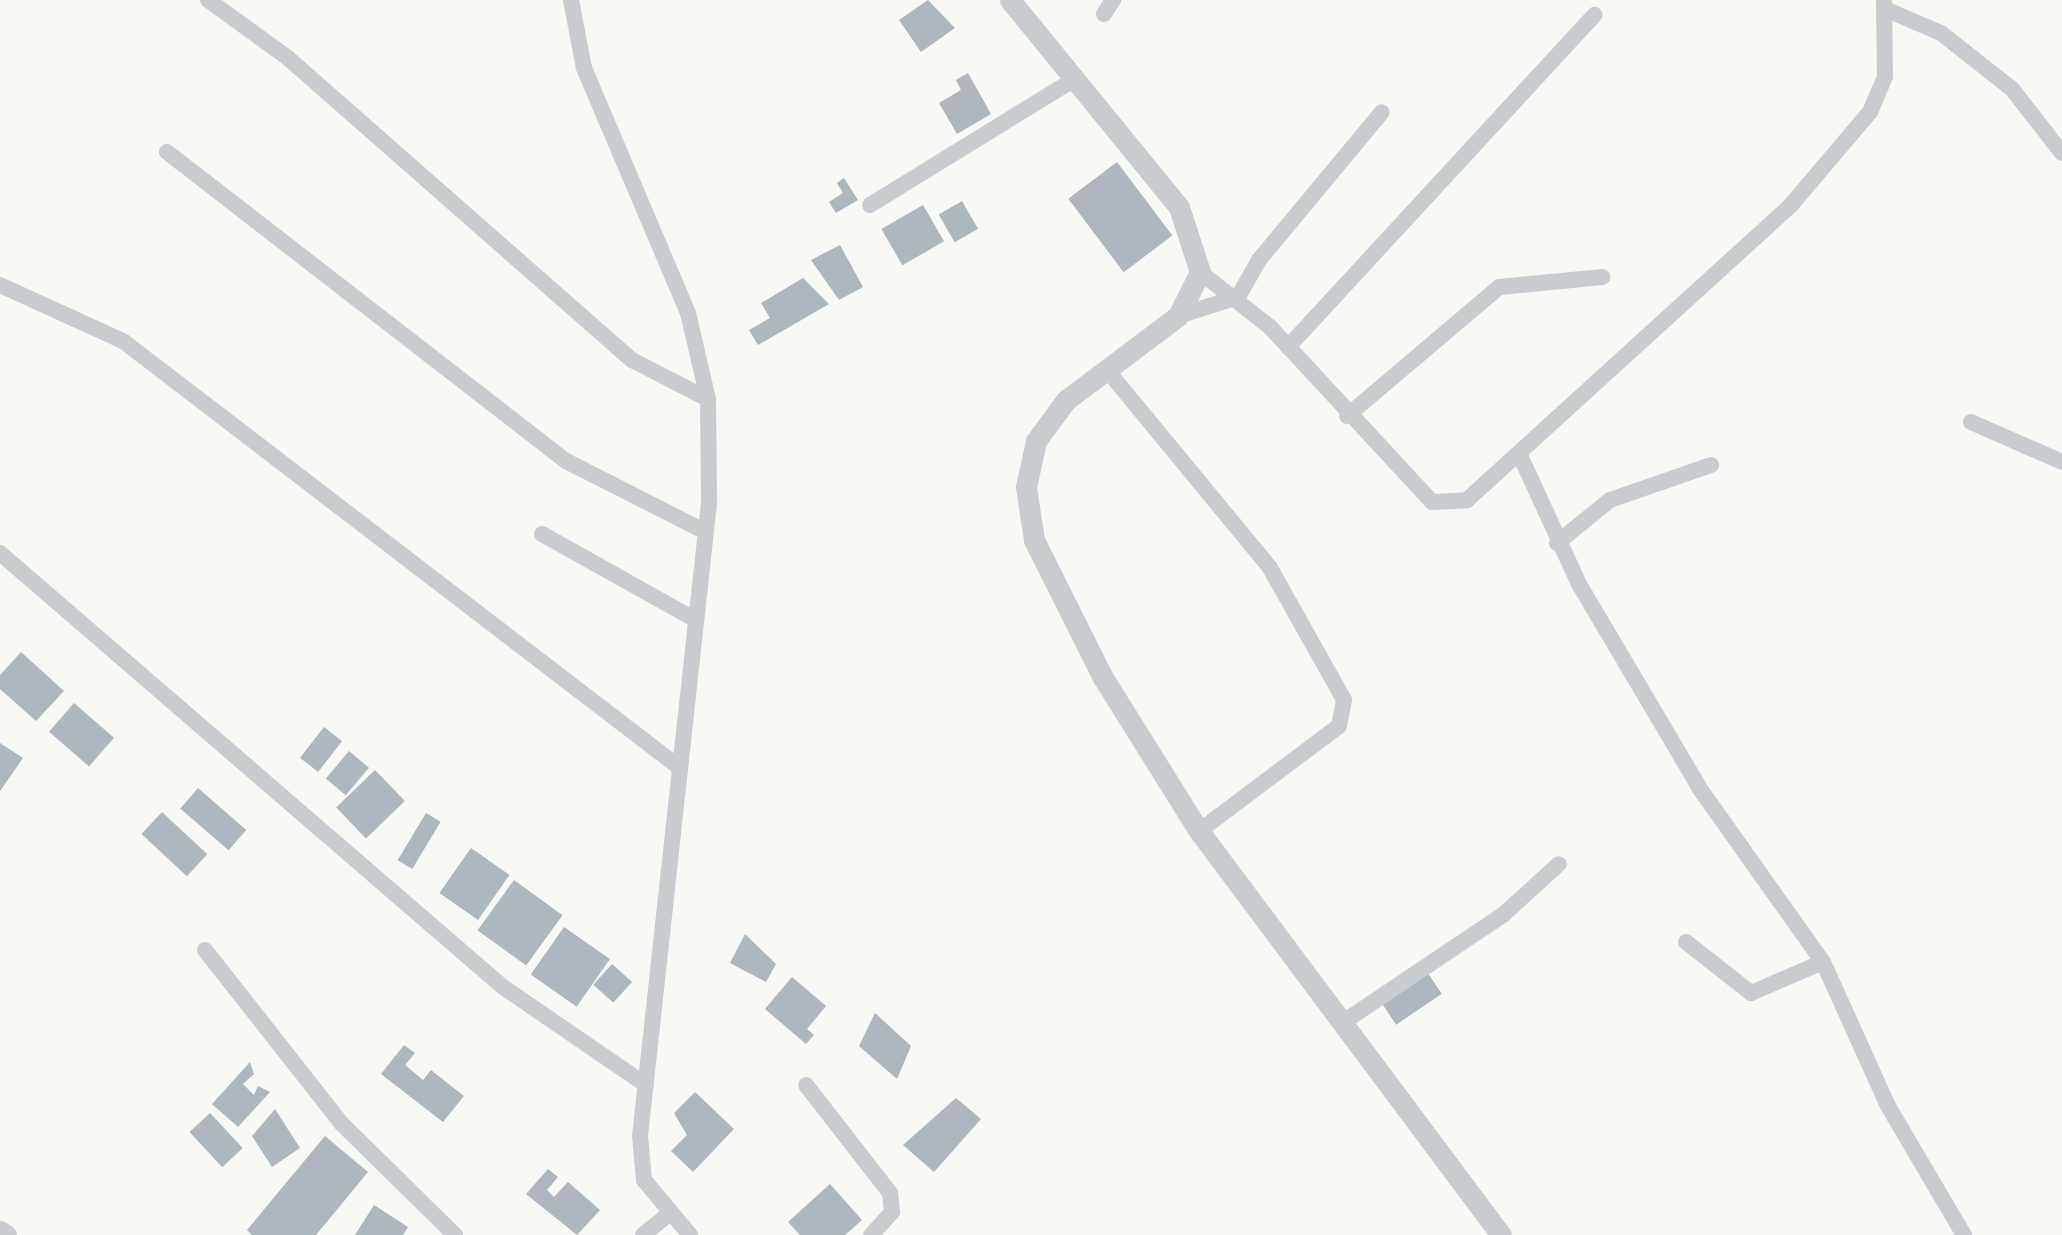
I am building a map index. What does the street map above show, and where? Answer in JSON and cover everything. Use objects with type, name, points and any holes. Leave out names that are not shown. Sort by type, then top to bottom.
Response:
[{"type":"street","points":[[208,0],[288,58],[632,360],[708,399]]},
{"type":"street","points":[[571,0],[584,68],[688,313],[708,399],[706,532],[646,1085],[644,1180],[668,1216],[689,1235]]},
{"type":"street","points":[[1010,0],[1179,207],[1200,272],[1238,297],[1416,488],[1448,507],[1467,500],[1791,206],[1870,112],[1885,76],[1885,5],[1941,33],[2012,89],[2062,153]]},
{"type":"street","points":[[1288,347],[1594,15]]},
{"type":"street","points":[[870,205],[1075,80]]},
{"type":"street","points":[[1382,112],[1238,297],[1178,316],[1066,400],[1036,441],[1028,516],[1102,676],[1199,831],[1501,1235]]},
{"type":"street","points":[[167,152],[566,461],[706,532]]},
{"type":"street","points":[[1178,316],[1200,272]]},
{"type":"street","points":[[1346,416],[1499,287],[1603,277]]},
{"type":"street","points":[[0,285],[123,341],[680,769]]},
{"type":"street","points":[[1107,370],[1270,568],[1344,700],[1339,726],[1199,831]]},
{"type":"street","points":[[1971,422],[2062,461]]},
{"type":"street","points":[[1519,453],[1557,543],[1700,789],[1822,962],[1888,1106],[1964,1235]]},
{"type":"street","points":[[1557,543],[1610,500],[1711,465]]},
{"type":"street","points":[[542,535],[696,620]]},
{"type":"street","points":[[0,553],[485,972],[646,1085]]},
{"type":"street","points":[[1342,1023],[1504,914],[1558,864]]},
{"type":"street","points":[[1686,943],[1751,993],[1822,962]]},
{"type":"street","points":[[206,950],[341,1123],[455,1235]]},
{"type":"street","points":[[806,1085],[890,1193],[892,1212],[871,1235]]},
{"type":"street","points":[[644,1235],[668,1216]]},
{"type":"building","points":[[928,0],[955,28],[921,52],[899,20]]},
{"type":"building","points":[[968,73],[991,114],[957,134],[939,103],[961,90],[956,80]]},
{"type":"building","points":[[1117,162],[1172,235],[1124,272],[1068,199]]},
{"type":"building","points":[[844,178],[858,200],[836,213],[829,202],[843,193],[837,183]]},
{"type":"building","points":[[962,201],[978,229],[955,242],[939,214]]},
{"type":"building","points":[[923,205],[944,241],[902,265],[881,229]]},
{"type":"building","points":[[840,245],[863,287],[839,300],[811,260]]},
{"type":"building","points":[[803,278],[829,304],[758,345],[749,330],[770,318],[761,303]]},
{"type":"building","points":[[21,652],[64,691],[36,721],[0,689],[0,675]]},
{"type":"building","points":[[74,703],[114,738],[89,766],[49,732]]},
{"type":"building","points":[[324,727],[342,741],[318,772],[300,758]]},
{"type":"building","points":[[0,743],[23,758],[0,791]]},
{"type":"building","points":[[349,751],[369,768],[346,795],[326,779]]},
{"type":"building","points":[[375,770],[405,801],[366,838],[336,808]]},
{"type":"building","points":[[198,788],[246,830],[229,850],[180,808]]},
{"type":"building","points":[[162,812],[207,854],[187,876],[142,834]]},
{"type":"building","points":[[426,813],[441,822],[412,869],[398,860]]},
{"type":"building","points":[[471,848],[510,875],[478,920],[439,893]]},
{"type":"building","points":[[514,880],[563,915],[526,965],[478,930]]},
{"type":"building","points":[[564,927],[610,959],[577,1007],[531,975]]},
{"type":"building","points":[[745,934],[776,964],[766,982],[730,963]]},
{"type":"building","points":[[612,964],[632,982],[613,1003],[593,985]]},
{"type":"building","points":[[1425,969],[1442,994],[1396,1025],[1379,1000]]},
{"type":"building","points":[[792,977],[826,1006],[807,1029],[814,1035],[806,1044],[765,1009]]},
{"type":"building","points":[[875,1013],[911,1046],[897,1079],[859,1046]]},
{"type":"building","points":[[404,1045],[415,1053],[405,1065],[423,1080],[431,1070],[464,1096],[443,1122],[381,1074]]},
{"type":"building","points":[[250,1062],[254,1074],[243,1084],[254,1095],[258,1086],[270,1092],[238,1127],[212,1104]]},
{"type":"building","points":[[695,1092],[734,1129],[693,1172],[671,1151],[687,1135],[674,1113]]},
{"type":"building","points":[[956,1098],[981,1119],[934,1172],[903,1145]]},
{"type":"building","points":[[275,1109],[300,1148],[272,1167],[252,1136]]},
{"type":"building","points":[[210,1113],[243,1148],[222,1167],[190,1132]]},
{"type":"building","points":[[325,1136],[368,1172],[316,1235],[252,1235],[247,1230]]},
{"type":"building","points":[[548,1169],[558,1177],[547,1190],[554,1197],[568,1182],[600,1210],[577,1235],[526,1194]]},
{"type":"building","points":[[830,1184],[862,1220],[845,1235],[800,1235],[788,1222]]},
{"type":"building","points":[[374,1205],[408,1227],[403,1235],[355,1235]]}]
